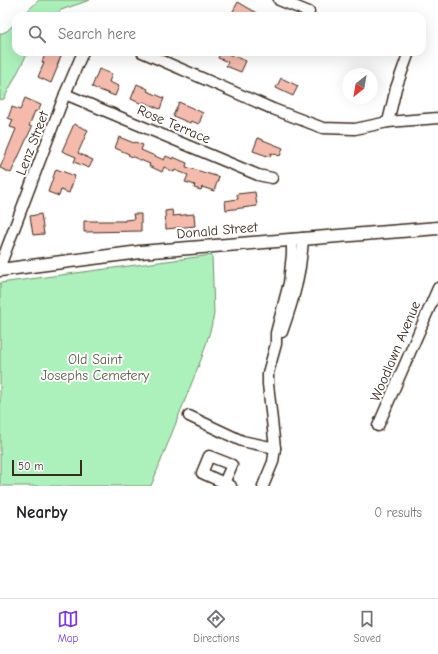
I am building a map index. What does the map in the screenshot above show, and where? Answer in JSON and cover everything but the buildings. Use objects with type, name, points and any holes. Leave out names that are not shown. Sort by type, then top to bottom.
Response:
[{"type":"street","points":[[279,0],[309,12]]},
{"type":"street","name":"Lenz Street","points":[[0,266],[65,94],[81,56]]},
{"type":"street","points":[[151,56],[273,109],[323,128],[355,128],[388,122],[438,118]]},
{"type":"street","points":[[388,122],[396,88],[408,56]]},
{"type":"street","name":"Rose Terrace","points":[[65,94],[258,175],[272,178]]},
{"type":"street","name":"Donald Street","points":[[0,270],[140,252],[298,238],[438,228]]},
{"type":"street","points":[[263,486],[273,462],[276,448],[268,384],[269,367],[276,344],[276,333],[289,283],[298,238]]},
{"type":"street","name":"Woodlawn Avenue","points":[[378,426],[438,288]]},
{"type":"street","points":[[189,416],[242,441],[276,448]]},
{"type":"green space","points":[[39,0],[90,0],[61,10],[59,12],[26,12]]},
{"type":"green space","points":[[12,26],[12,56],[26,56],[4,99],[0,100],[0,34],[7,31]]},
{"type":"green space","name":"Old Saint Josephs Cemetery","points":[[212,255],[214,314],[211,328],[202,357],[151,486],[0,486],[0,283]]}]
